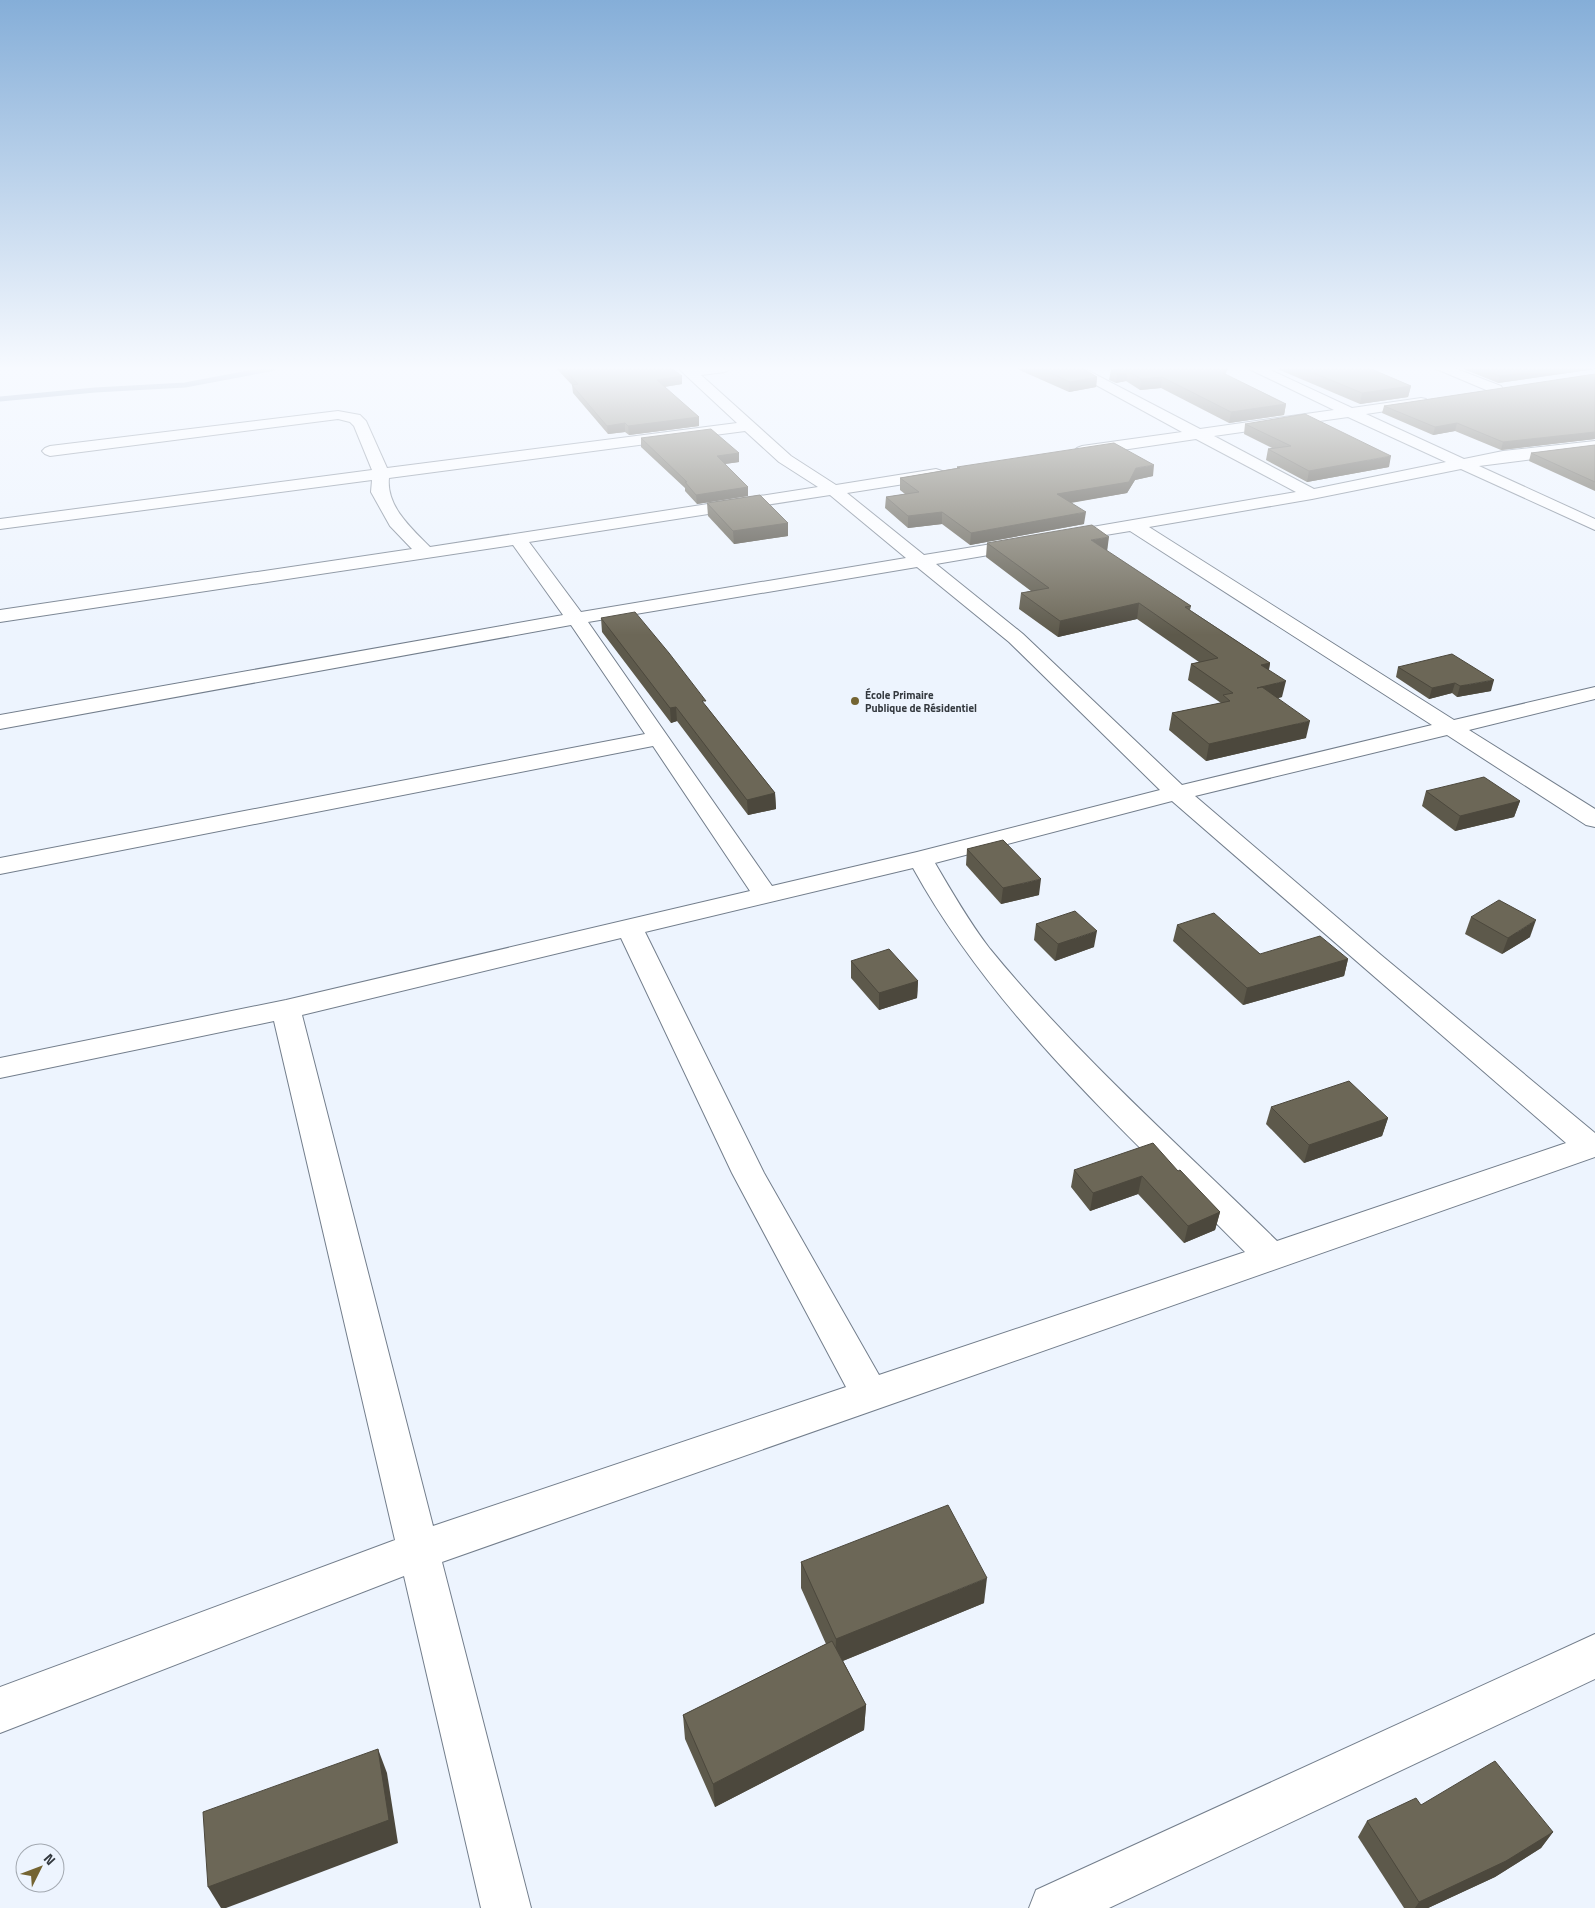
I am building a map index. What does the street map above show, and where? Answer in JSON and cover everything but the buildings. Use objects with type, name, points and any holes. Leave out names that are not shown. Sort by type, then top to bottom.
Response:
[{"type":"street","points":[[374,457],[381,473],[379,492],[390,513],[398,526],[425,552]]},
{"type":"street","points":[[0,524],[505,457]]},
{"type":"street","points":[[784,457],[833,490],[1016,638],[1177,793],[1371,961],[1593,1146]]},
{"type":"street","points":[[1242,457],[1312,494]]},
{"type":"street","points":[[1447,457],[1595,525]]},
{"type":"street","points":[[0,722],[577,618],[1312,494],[1505,457]]},
{"type":"street","points":[[0,616],[518,539],[956,471]]},
{"type":"street","points":[[1133,525],[1595,820]]},
{"type":"street","points":[[518,539],[577,618],[765,894]]},
{"type":"street","points":[[0,1068],[286,1009],[765,894],[920,859],[1177,793],[1595,693]]},
{"type":"street","points":[[0,866],[658,738]]},
{"type":"street","points":[[920,859],[945,903],[980,954],[1029,1010],[1092,1079],[1271,1256]]},
{"type":"street","points":[[629,927],[748,1173],[870,1394]]},
{"type":"street","points":[[286,1009],[506,1908]]},
{"type":"street","points":[[0,1710],[418,1551],[1593,1146]]},
{"type":"street","points":[[1054,1908],[1595,1656]]},
{"type":"place","name":"École Primaire Publique de Résidentiel","points":[[855,701]]}]
